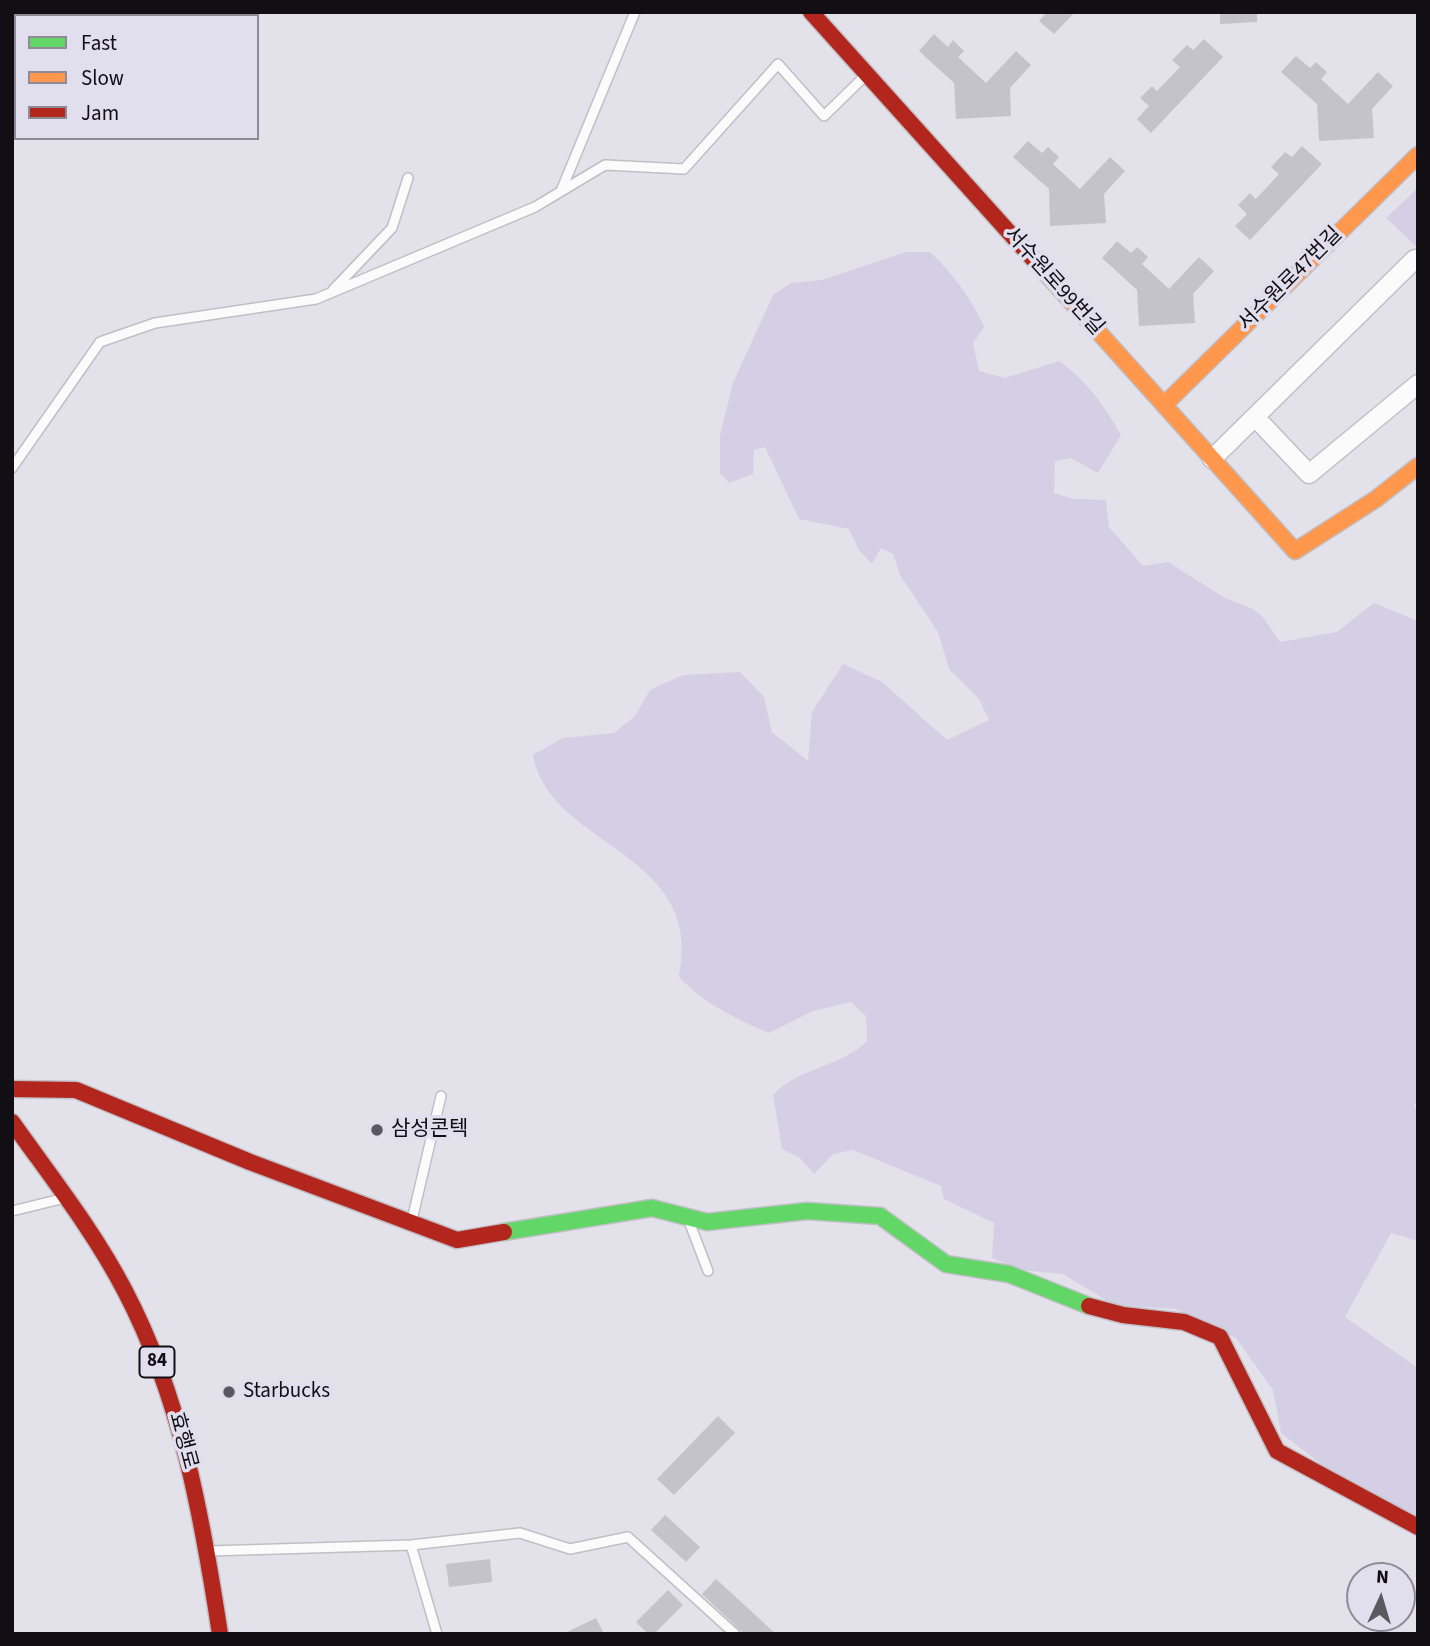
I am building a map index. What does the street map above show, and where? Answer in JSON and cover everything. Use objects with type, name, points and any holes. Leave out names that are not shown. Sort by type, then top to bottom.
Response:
[{"type":"street","name":"서수원로99번길","points":[[811,12],[1296,551],[1376,499],[1418,466]]},
{"type":"street","name":"서수원로47번길","points":[[1164,405],[1418,155]]},
{"type":"street","points":[[1212,459],[1415,259],[1418,262]]},
{"type":"street","points":[[1255,417],[1309,474],[1418,384]]},
{"type":"street","points":[[12,1089],[76,1090],[250,1163],[411,1220],[457,1240],[652,1208],[707,1222],[807,1211],[880,1216],[946,1264],[1009,1274],[1113,1312],[1184,1322],[1220,1337],[1278,1451],[1418,1527]]},
{"type":"street","name":"효행로","points":[[12,1122],[66,1198],[125,1290],[166,1384],[208,1552],[220,1634]]},
{"type":"lane","points":[[561,191],[635,12]]},
{"type":"lane","points":[[12,468],[100,342],[155,323],[316,299],[535,207],[605,165],[684,169],[778,64],[824,116],[867,74]]},
{"type":"lane","points":[[330,293],[392,228],[408,178]]},
{"type":"lane","points":[[411,1220],[441,1096]]},
{"type":"lane","points":[[12,1211],[66,1198]]},
{"type":"lane","points":[[652,1208],[693,1225],[708,1271]]},
{"type":"lane","points":[[208,1552],[411,1545],[520,1533],[569,1549],[628,1537],[735,1634]]},
{"type":"lane","points":[[411,1545],[437,1634]]},
{"type":"shaded area","points":[[1418,188],[1418,248],[1386,218]]},
{"type":"shaded area","points":[[906,252],[930,252],[967,296],[984,327],[973,343],[979,371],[1005,378],[1059,361],[1087,385],[1121,435],[1098,473],[1071,458],[1055,461],[1054,493],[1073,499],[1106,500],[1109,527],[1143,566],[1168,562],[1225,598],[1253,609],[1263,617],[1280,642],[1337,632],[1374,603],[1418,621],[1418,1097],[1414,1106],[1418,1113],[1418,1241],[1391,1233],[1345,1317],[1418,1368],[1418,1519],[1325,1467],[1281,1433],[1273,1390],[1236,1338],[1176,1309],[1114,1305],[1063,1274],[1021,1270],[992,1258],[994,1223],[944,1199],[941,1186],[853,1150],[833,1154],[814,1174],[800,1158],[782,1149],[773,1095],[795,1078],[857,1050],[867,1041],[866,1016],[851,1002],[813,1011],[769,1033],[710,1003],[679,977],[681,935],[670,902],[649,876],[567,811],[545,786],[533,755],[563,738],[614,733],[635,716],[650,690],[683,675],[740,672],[764,697],[772,732],[808,761],[812,712],[843,664],[882,682],[947,740],[989,720],[979,699],[949,669],[938,632],[900,575],[893,554],[881,548],[872,564],[859,550],[849,529],[799,519],[765,447],[754,450],[753,474],[729,483],[720,473],[720,435],[733,383],[773,295],[791,283],[822,280]]},
{"type":"building","points":[[1047,12],[1075,12],[1054,34],[1039,21]]},
{"type":"building","points":[[1220,12],[1257,12],[1257,22],[1220,24]]},
{"type":"building","points":[[934,34],[948,47],[953,40],[964,51],[958,57],[986,83],[1016,51],[1031,65],[1010,88],[1011,116],[956,119],[954,83],[919,51]]},
{"type":"building","points":[[1204,39],[1223,57],[1151,133],[1137,119],[1149,106],[1140,98],[1152,86],[1157,91],[1180,67],[1172,60],[1187,45],[1193,50]]},
{"type":"building","points":[[1296,56],[1310,68],[1316,62],[1327,72],[1321,79],[1348,104],[1378,72],[1393,86],[1372,109],[1374,138],[1319,141],[1317,104],[1281,72]]},
{"type":"building","points":[[1028,141],[1042,153],[1048,147],[1059,157],[1053,164],[1080,189],[1110,157],[1125,171],[1104,194],[1106,223],[1050,226],[1049,189],[1013,157]]},
{"type":"building","points":[[1302,146],[1322,164],[1250,240],[1235,226],[1247,214],[1238,205],[1250,193],[1256,199],[1279,174],[1271,167],[1285,152],[1292,157]]},
{"type":"building","points":[[1117,241],[1131,253],[1137,247],[1148,257],[1142,264],[1169,289],[1199,257],[1214,271],[1193,294],[1195,323],[1139,326],[1137,290],[1102,258]]},
{"type":"building","points":[[718,1416],[735,1433],[674,1495],[657,1479]]},
{"type":"building","points":[[665,1515],[700,1547],[686,1562],[651,1530]]},
{"type":"building","points":[[490,1559],[492,1582],[449,1587],[446,1564]]},
{"type":"building","points":[[716,1579],[776,1634],[745,1634],[740,1630],[702,1594]]},
{"type":"building","points":[[668,1590],[683,1605],[654,1634],[648,1634],[636,1622]]},
{"type":"building","points":[[596,1618],[604,1634],[563,1634]]},
{"type":"traffic: fast","points":[[504,1232],[652,1208],[707,1222],[807,1211],[880,1216],[946,1264],[1009,1274],[1089,1306]]},
{"type":"traffic: slow","points":[[1164,405],[1418,155]]},
{"type":"traffic: slow","points":[[1042,269],[1295,551],[1376,499],[1418,466]]},
{"type":"traffic: jam","points":[[811,12],[1042,269]]},
{"type":"traffic: jam","points":[[12,1089],[76,1090],[250,1162],[457,1240],[504,1232]]},
{"type":"traffic: jam","points":[[12,1122],[100,1247],[125,1291],[161,1373],[175,1415],[197,1502],[220,1634]]},
{"type":"traffic: jam","points":[[1089,1306],[1123,1315],[1184,1322],[1220,1337],[1277,1451],[1418,1527]]},
{"type":"place","name":"삼성콘텍","points":[[377,1130]]},
{"type":"place","name":"Starbucks","points":[[229,1392]]}]
